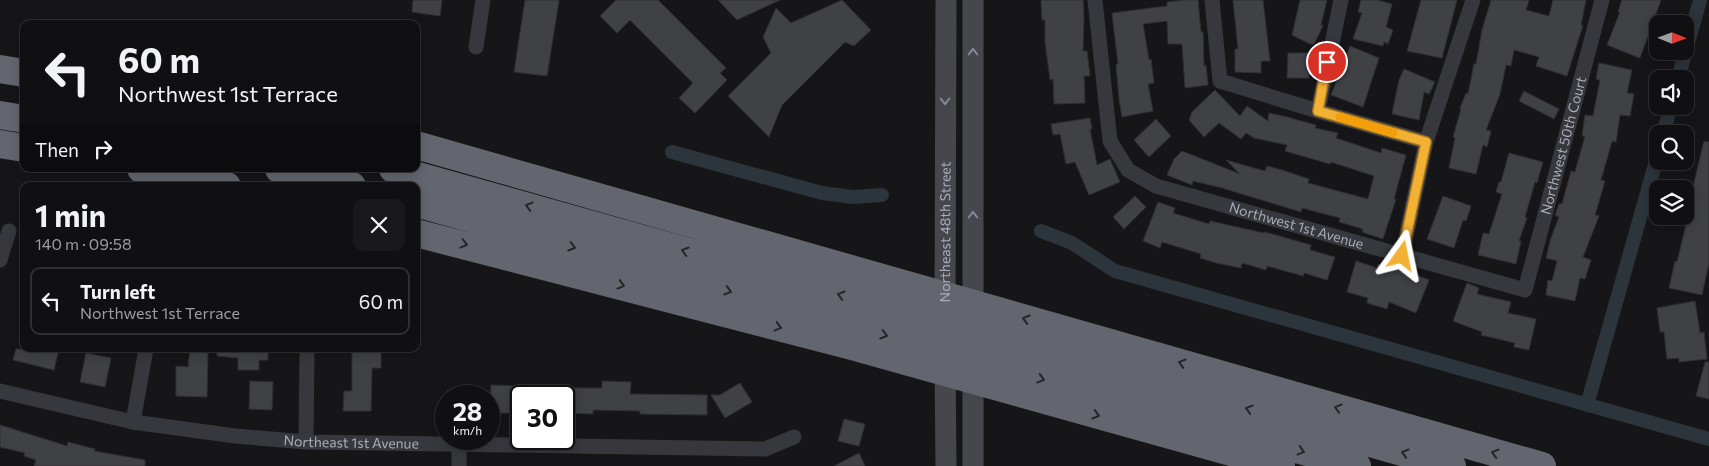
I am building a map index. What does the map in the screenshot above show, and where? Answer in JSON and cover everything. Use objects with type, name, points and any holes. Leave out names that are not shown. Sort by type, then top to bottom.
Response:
[{"type":"highway","points":[[0,52],[20,54]]},
{"type":"highway","points":[[0,70],[20,73]]},
{"type":"highway","points":[[0,87],[20,90]]},
{"type":"highway","points":[[0,115],[20,118]]},
{"type":"highway","points":[[0,144],[20,147]]},
{"type":"highway","points":[[420,147],[1542,466]]},
{"type":"highway","points":[[156,172],[207,182]]},
{"type":"highway","points":[[292,172],[335,182]]},
{"type":"highway","points":[[404,172],[1452,466]]},
{"type":"highway","points":[[420,204],[1357,466]]},
{"type":"highway","points":[[420,234],[848,345],[1281,466]]},
{"type":"main road","name":"Northeast 48th Street","points":[[946,0],[946,466]]},
{"type":"main road","name":"Northeast 48th Street","points":[[973,0],[973,466]]},
{"type":"street","points":[[476,47],[483,0]]},
{"type":"street","name":"Northwest 1st Avenue","points":[[1095,0],[1110,141],[1128,170],[1156,186],[1524,290]]},
{"type":"street","points":[[1212,0],[1220,81],[1426,142]]},
{"type":"street","points":[[1318,111],[1341,0]]},
{"type":"street","points":[[1402,256],[1426,142],[1473,0]]},
{"type":"street","name":"Northwest 50th Court","points":[[1524,290],[1602,0]]},
{"type":"street","points":[[0,260],[9,231]]},
{"type":"street","points":[[133,422],[145,352]]},
{"type":"street","points":[[306,442],[307,352]]},
{"type":"street","name":"Northeast 1st Avenue","points":[[0,392],[133,422],[235,436],[306,442],[435,444]]},
{"type":"street","name":"Northeast 1st Avenue","points":[[500,445],[765,449],[794,436]]},
{"type":"street","points":[[459,450],[459,466]]},
{"type":"building","points":[[413,0],[442,0],[440,16],[412,12]]},
{"type":"building","points":[[525,0],[559,0],[547,76],[514,72]]},
{"type":"building","points":[[616,0],[658,0],[726,68],[720,73],[727,80],[695,113],[679,98],[693,83],[630,20],[617,33],[600,16]]},
{"type":"building","points":[[718,0],[780,0],[737,20]]},
{"type":"building","points":[[842,0],[871,30],[854,46],[845,42],[782,105],[769,137],[728,96],[771,53],[763,37],[776,8],[791,23]]},
{"type":"building","points":[[1041,0],[1083,0],[1083,51],[1087,51],[1090,76],[1084,76],[1085,103],[1054,104],[1053,79],[1050,80],[1045,42],[1045,20],[1042,20]]},
{"type":"building","points":[[1198,0],[1201,32],[1203,32],[1204,66],[1206,65],[1208,85],[1185,88],[1182,44],[1168,44],[1167,21],[1143,24],[1154,83],[1148,84],[1153,111],[1122,117],[1112,13],[1167,6],[1167,2]]},
{"type":"building","points":[[1233,0],[1263,0],[1270,61],[1261,61],[1261,73],[1235,72],[1235,49],[1238,49]]},
{"type":"building","points":[[1300,0],[1327,0],[1321,25],[1323,26],[1314,44],[1310,44],[1292,35]]},
{"type":"building","points":[[1361,0],[1377,0],[1392,4],[1386,27],[1393,30],[1388,44],[1384,42],[1383,46],[1353,39],[1362,13],[1358,12]]},
{"type":"building","points":[[1421,0],[1457,0],[1442,58],[1407,51]]},
{"type":"building","points":[[1491,0],[1529,0],[1526,10],[1549,16],[1553,0],[1586,0],[1581,25],[1583,25],[1567,76],[1536,66],[1539,57],[1514,50],[1511,66],[1506,65],[1500,94],[1486,130],[1491,131],[1487,147],[1483,145],[1476,174],[1449,168],[1455,138],[1453,137],[1460,108],[1466,93],[1468,94],[1482,30]]},
{"type":"building","points":[[1622,0],[1661,0],[1656,15],[1649,15],[1649,33],[1640,58],[1607,45],[1620,12],[1618,12]]},
{"type":"building","points":[[1350,46],[1379,58],[1363,107],[1331,95]]},
{"type":"building","points":[[1288,53],[1310,53],[1309,78],[1287,78]]},
{"type":"building","points":[[1599,63],[1632,70],[1627,93],[1634,94],[1630,116],[1620,115],[1616,142],[1612,141],[1601,180],[1605,181],[1595,215],[1599,216],[1583,257],[1591,260],[1585,279],[1580,278],[1575,301],[1546,295],[1548,280],[1552,281],[1557,261],[1546,258],[1559,217],[1555,215],[1559,204],[1562,204],[1571,171],[1575,172],[1585,136],[1582,136],[1585,115],[1593,116],[1600,80],[1596,79]]},
{"type":"building","points":[[1404,69],[1435,82],[1429,94],[1424,92],[1419,120],[1392,114],[1399,80]]},
{"type":"building","points":[[1215,90],[1240,116],[1247,106],[1268,121],[1269,113],[1287,117],[1316,125],[1315,128],[1338,133],[1336,138],[1381,153],[1382,148],[1406,155],[1394,199],[1396,199],[1383,239],[1362,232],[1363,229],[1339,222],[1340,218],[1302,208],[1301,212],[1193,181],[1192,185],[1167,175],[1174,159],[1182,151],[1240,174],[1226,160],[1265,171],[1267,166],[1282,170],[1309,179],[1308,183],[1368,199],[1374,176],[1331,162],[1330,164],[1285,151],[1287,145],[1254,138],[1246,133],[1241,139],[1219,123],[1204,137],[1189,120],[1192,112]]},
{"type":"building","points":[[1524,91],[1559,109],[1554,119],[1519,101]]},
{"type":"building","points":[[1090,118],[1092,129],[1090,129],[1097,165],[1110,159],[1120,182],[1089,195],[1075,162],[1066,164],[1060,134],[1053,135],[1051,124]]},
{"type":"building","points":[[1156,119],[1171,136],[1149,157],[1134,140]]},
{"type":"building","points":[[1704,141],[1709,142],[1709,263],[1702,295],[1669,288],[1686,225],[1694,225],[1694,183]]},
{"type":"building","points":[[1509,153],[1543,162],[1525,217],[1527,218],[1519,241],[1521,241],[1516,264],[1478,255],[1483,233],[1489,234],[1502,194],[1496,192],[1499,182],[1501,182]]},
{"type":"building","points":[[1135,196],[1146,207],[1124,229],[1113,217]]},
{"type":"building","points":[[1443,196],[1471,206],[1466,221],[1463,220],[1454,248],[1427,239]]},
{"type":"building","points":[[1158,202],[1175,208],[1173,213],[1209,224],[1210,221],[1265,232],[1311,245],[1310,250],[1335,257],[1327,280],[1304,273],[1303,276],[1267,266],[1266,270],[1242,263],[1241,268],[1216,263],[1200,258],[1201,254],[1162,242],[1160,248],[1143,241]]},
{"type":"building","points":[[1356,261],[1377,268],[1378,264],[1410,272],[1429,280],[1416,313],[1389,302],[1387,309],[1367,303],[1368,298],[1347,292]]},
{"type":"building","points":[[1467,283],[1479,288],[1477,294],[1511,302],[1508,313],[1536,319],[1529,350],[1514,347],[1515,343],[1481,335],[1482,332],[1453,321]]},
{"type":"building","points":[[1695,301],[1700,333],[1704,332],[1707,359],[1679,362],[1679,358],[1667,359],[1664,332],[1660,332],[1657,308]]},
{"type":"building","points":[[16,349],[20,349],[20,352],[58,352],[54,370],[13,360]]},
{"type":"building","points":[[190,352],[208,352],[207,397],[176,396],[176,366],[188,367]]},
{"type":"building","points":[[217,352],[268,352],[268,360],[259,360],[259,370],[238,370],[238,358],[217,356]]},
{"type":"building","points":[[352,352],[381,352],[381,368],[372,368],[371,411],[343,411],[344,391],[352,391]]},
{"type":"building","points":[[86,353],[111,358],[105,387],[80,382]]},
{"type":"building","points":[[1705,362],[1709,362],[1709,399],[1696,396]]},
{"type":"building","points":[[250,381],[273,382],[272,410],[249,409]]},
{"type":"building","points":[[602,381],[631,382],[630,394],[707,395],[707,415],[640,414],[640,411],[593,410],[593,414],[575,413],[575,388],[602,388]]},
{"type":"building","points":[[740,383],[752,402],[725,418],[711,395],[720,395]]},
{"type":"building","points":[[500,385],[510,386],[510,413],[500,413]]},
{"type":"building","points":[[844,419],[865,424],[859,446],[838,441]]},
{"type":"building","points":[[0,425],[67,446],[68,442],[95,449],[94,451],[145,460],[145,466],[34,466],[36,460],[24,456],[25,453],[0,447]]},
{"type":"building","points":[[859,453],[865,466],[834,466]]},
{"type":"waterway","points":[[1681,70],[1700,0]]},
{"type":"waterway","points":[[1666,125],[1668,115]]},
{"type":"waterway","points":[[672,152],[822,193],[853,197],[882,195]]},
{"type":"waterway","points":[[1587,405],[1653,170]]},
{"type":"waterway","points":[[1041,231],[1072,243],[1115,271],[1709,439]]},
{"type":"slow traffic","points":[[1340,117],[1393,133]]},
{"type":"route","points":[[1327,62],[1318,111],[1426,142],[1402,256]]}]
